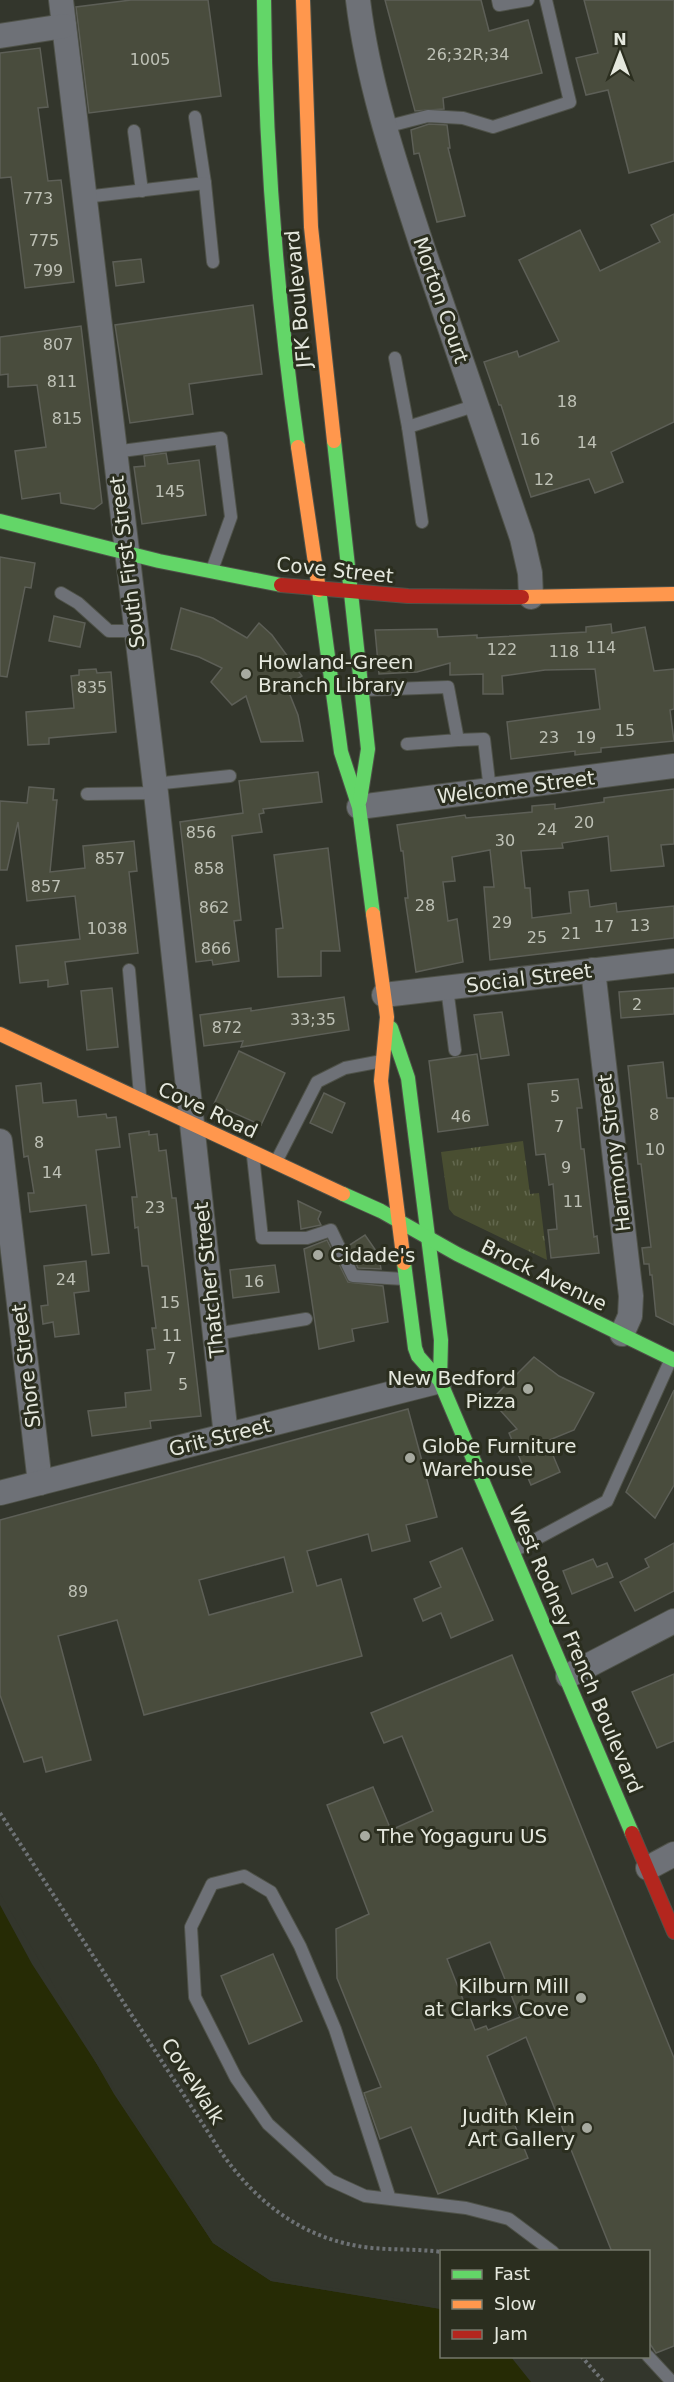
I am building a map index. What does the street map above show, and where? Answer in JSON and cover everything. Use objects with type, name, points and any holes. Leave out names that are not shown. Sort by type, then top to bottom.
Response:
[{"type":"main road","name":"JFK Boulevard","points":[[264,0],[264,75],[271,216],[319,590]]},
{"type":"main road","name":"JFK Boulevard","points":[[303,0],[311,227],[351,593]]},
{"type":"main road","name":"Cove Street","points":[[0,521],[211,572],[319,590],[389,596],[531,597],[674,594]]},
{"type":"main road","name":"West Rodney French Boulevard","points":[[319,590],[341,752],[359,807],[386,1006],[408,1078],[441,1340],[440,1381]]},
{"type":"main road","name":"West Rodney French Boulevard","points":[[351,593],[368,749],[359,807]]},
{"type":"main road","name":"West Rodney French Boulevard","points":[[386,1006],[381,1081],[418,1356],[440,1381],[568,1676],[674,1932]]},
{"type":"main road","name":"Cove Road","points":[[0,1034],[381,1211],[399,1222]]},
{"type":"main road","name":"Brock Avenue","points":[[399,1222],[673,1359]]},
{"type":"street","name":"South First Street","points":[[61,0],[155,789],[192,1124]]},
{"type":"street","name":"Morton Court","points":[[358,0],[365,45],[385,127],[522,538],[530,573],[531,597]]},
{"type":"street","points":[[0,36],[64,26]]},
{"type":"street","name":"Welcome Street","points":[[359,807],[674,766]]},
{"type":"street","name":"Social Street","points":[[386,1006],[447,988],[674,961]]},
{"type":"street","name":"Harmony Street","points":[[593,970],[631,1296],[630,1316],[622,1334]]},
{"type":"street","name":"Thatcher Street","points":[[192,1124],[226,1436]]},
{"type":"street","name":"Shore Street","points":[[0,1141],[40,1483]]},
{"type":"street","name":"Grit Street","points":[[0,1493],[440,1381]]},
{"type":"street","points":[[568,1676],[674,1621]]},
{"type":"street","points":[[648,1868],[674,1854]]},
{"type":"lane","points":[[498,0],[500,5],[528,0]]},
{"type":"lane","points":[[385,127],[428,116],[463,118],[493,127],[570,102],[546,0]]},
{"type":"lane","points":[[195,117],[213,262]]},
{"type":"lane","points":[[134,131],[142,191]]},
{"type":"lane","points":[[85,197],[205,183]]},
{"type":"lane","points":[[395,358],[422,522]]},
{"type":"lane","points":[[408,427],[477,405]]},
{"type":"lane","points":[[114,452],[221,438],[231,517],[211,572]]},
{"type":"lane","points":[[61,593],[78,603],[109,631],[135,631]]},
{"type":"lane","points":[[360,690],[448,687],[458,740]]},
{"type":"lane","points":[[407,744],[484,739],[490,790]]},
{"type":"lane","points":[[87,794],[155,789],[230,776]]},
{"type":"lane","points":[[129,970],[141,1100]]},
{"type":"lane","points":[[447,988],[455,1050]]},
{"type":"lane","points":[[276,1163],[317,1082],[345,1068],[383,1061]]},
{"type":"lane","points":[[252,1152],[262,1238],[307,1238],[331,1230],[353,1276],[406,1279]]},
{"type":"lane","points":[[215,1334],[306,1319]]},
{"type":"lane","points":[[513,1551],[607,1502],[673,1359]]},
{"type":"lane","points":[[390,2199],[335,2029],[300,1946],[271,1892],[244,1876],[212,1884],[191,1927],[195,1997],[236,2078],[268,2124],[330,2180],[365,2196],[390,2199],[466,2208],[509,2219],[550,2250]]},
{"type":"lane","points":[[650,2358],[672,2382]]},
{"type":"path","name":"CoveWalk","points":[[0,1813],[215,2142],[252,2191],[289,2220],[336,2240],[373,2248],[440,2252]]},
{"type":"path","points":[[583,2358],[604,2382]]},
{"type":"green space","points":[[523,1141],[530,1194],[539,1193],[547,1260],[454,1215],[449,1209],[441,1152]]},
{"type":"shaded area","points":[[0,1896],[114,2094],[213,2243],[271,2281],[440,2309],[440,2358],[512,2358],[531,2382],[0,2382]]},
{"type":"pier","points":[[0,1893],[116,2092],[215,2241],[272,2278],[440,2306],[440,2309],[271,2281],[213,2243],[32,1964],[0,1905]]},
{"type":"building","points":[[131,0],[208,0],[221,96],[89,113],[76,7]]},
{"type":"building","points":[[385,0],[481,0],[489,31],[528,20],[542,73],[443,98],[444,109],[415,111]]},
{"type":"building","points":[[584,0],[674,0],[674,161],[629,173],[608,90],[586,95],[576,58],[598,53]]},
{"type":"building","points":[[40,48],[48,107],[38,108],[48,181],[61,180],[74,282],[25,288],[11,177],[0,178],[0,53]]},
{"type":"building","points":[[429,124],[447,125],[450,148],[448,148],[465,216],[437,222],[419,153],[414,154],[411,130]]},
{"type":"building","points":[[674,214],[674,422],[611,452],[623,482],[595,493],[589,479],[531,497],[501,405],[499,405],[484,362],[517,351],[519,357],[559,341],[519,260],[580,230],[600,271],[660,242],[651,225]]},
{"type":"building","points":[[141,259],[144,282],[116,286],[113,262]]},
{"type":"building","points":[[253,305],[262,374],[189,384],[193,414],[130,423],[115,325]]},
{"type":"building","points":[[81,326],[102,503],[94,509],[61,503],[60,493],[22,499],[15,451],[46,447],[37,385],[8,387],[8,374],[0,375],[0,337]]},
{"type":"building","points":[[166,453],[168,464],[199,460],[206,515],[142,524],[134,467],[145,466],[144,456]]},
{"type":"building","points":[[0,557],[35,563],[31,588],[25,587],[7,677],[0,676]]},
{"type":"building","points":[[181,608],[213,618],[247,638],[259,623],[272,635],[302,676],[286,685],[298,715],[303,741],[261,742],[246,696],[232,705],[211,682],[222,668],[199,657],[171,649]]},
{"type":"building","points":[[54,616],[85,623],[80,647],[49,641]]},
{"type":"building","points":[[611,624],[612,633],[645,627],[654,671],[674,669],[674,709],[670,710],[674,741],[601,748],[601,752],[575,755],[575,751],[511,759],[507,722],[600,709],[595,669],[545,670],[502,676],[503,694],[483,694],[483,674],[450,675],[450,663],[417,672],[379,674],[375,630],[437,629],[438,637],[477,635],[477,638],[586,632],[586,627]]},
{"type":"building","points":[[96,669],[97,673],[111,672],[116,732],[49,738],[49,744],[28,745],[26,712],[74,708],[71,676],[79,675],[79,670]]},
{"type":"building","points":[[318,772],[322,802],[263,809],[264,813],[259,814],[262,832],[232,836],[241,920],[234,921],[239,961],[213,965],[212,960],[196,962],[180,822],[243,813],[239,781]]},
{"type":"building","points":[[29,787],[54,789],[53,800],[57,800],[50,872],[85,868],[83,846],[134,841],[137,871],[129,872],[138,953],[65,962],[68,984],[48,987],[48,980],[20,983],[16,946],[80,939],[75,896],[27,901],[18,822],[7,870],[0,870],[0,801],[27,803]]},
{"type":"building","points":[[674,789],[674,844],[661,845],[664,866],[611,871],[608,836],[562,843],[563,848],[521,851],[525,888],[530,888],[532,918],[571,913],[569,892],[588,890],[590,907],[616,903],[617,912],[674,906],[674,938],[490,960],[484,887],[494,887],[490,850],[452,857],[455,881],[443,882],[448,921],[457,919],[463,962],[416,972],[405,898],[408,898],[403,851],[401,851],[397,825],[465,815],[466,818],[532,812],[532,806],[555,804],[555,809],[604,802],[604,798]]},
{"type":"building","points":[[328,848],[340,951],[321,951],[321,976],[278,977],[276,929],[283,928],[274,855]]},
{"type":"building","points":[[112,988],[118,1047],[87,1050],[81,991]]},
{"type":"building","points":[[674,988],[674,1014],[621,1018],[619,992]]},
{"type":"building","points":[[344,997],[349,1030],[241,1047],[243,1041],[204,1046],[200,1015],[251,1008],[251,1011]]},
{"type":"building","points":[[502,1012],[509,1055],[481,1059],[474,1015]]},
{"type":"building","points":[[239,1051],[285,1073],[261,1125],[214,1104]]},
{"type":"building","points":[[477,1054],[488,1125],[438,1132],[429,1061]]},
{"type":"building","points":[[663,1062],[667,1098],[674,1098],[674,1325],[656,1316],[652,1275],[650,1275],[649,1264],[644,1264],[642,1248],[651,1247],[641,1164],[638,1164],[628,1066]]},
{"type":"building","points":[[578,1079],[582,1108],[577,1108],[581,1149],[584,1149],[594,1237],[597,1236],[599,1253],[551,1258],[548,1230],[557,1229],[553,1184],[549,1185],[545,1154],[536,1155],[528,1084]]},
{"type":"building","points":[[41,1083],[43,1103],[76,1100],[78,1117],[106,1114],[107,1118],[116,1117],[120,1147],[96,1150],[109,1253],[92,1255],[86,1205],[30,1212],[28,1193],[34,1193],[28,1156],[24,1157],[16,1086]]},
{"type":"building","points":[[324,1093],[345,1103],[332,1133],[310,1123]]},
{"type":"building","points":[[149,1131],[149,1135],[157,1134],[159,1151],[166,1150],[172,1198],[176,1198],[201,1416],[150,1421],[151,1428],[92,1436],[88,1411],[126,1407],[125,1393],[151,1390],[147,1350],[155,1349],[152,1328],[156,1328],[148,1266],[142,1266],[138,1227],[135,1228],[132,1197],[137,1197],[129,1134]]},
{"type":"building","points":[[298,1201],[321,1212],[318,1219],[321,1225],[301,1229]]},
{"type":"building","points":[[365,1235],[383,1261],[380,1263],[381,1269],[358,1268],[348,1246]]},
{"type":"building","points":[[327,1240],[348,1282],[383,1286],[388,1322],[352,1329],[354,1341],[319,1349],[304,1249]]},
{"type":"building","points":[[86,1261],[89,1291],[74,1293],[79,1334],[55,1337],[53,1322],[43,1324],[41,1306],[48,1305],[44,1266]]},
{"type":"building","points":[[275,1265],[279,1292],[233,1298],[230,1270]]},
{"type":"building","points":[[534,1357],[559,1376],[594,1393],[574,1430],[547,1441],[560,1472],[531,1485],[509,1433],[517,1429],[491,1400]]},
{"type":"building","points":[[674,1390],[674,1485],[655,1518],[626,1492]]},
{"type":"building","points":[[408,1409],[437,1517],[406,1525],[410,1541],[372,1551],[368,1534],[307,1551],[317,1586],[341,1579],[362,1656],[144,1715],[117,1620],[58,1636],[91,1760],[46,1772],[42,1757],[24,1762],[0,1695],[0,1520]],"holes":[[[284,1557],[293,1592],[209,1615],[199,1580]]]},
{"type":"building","points":[[674,1543],[674,1591],[635,1611],[620,1582],[649,1567],[645,1559]]},
{"type":"building","points":[[462,1548],[493,1620],[451,1638],[441,1613],[423,1621],[414,1599],[441,1587],[430,1562]]},
{"type":"building","points":[[593,1559],[597,1567],[607,1563],[613,1577],[572,1594],[563,1571]]},
{"type":"building","name":"Kilburn Mill at Clarks Cove","points":[[512,1655],[674,2058],[674,2346],[656,2353],[650,2344],[650,2250],[611,2250],[526,2037],[487,2056],[528,2158],[438,2194],[411,2127],[380,2139],[364,2093],[381,2087],[337,1978],[336,1929],[369,1914],[327,1805],[373,1787],[391,1830],[433,1811],[402,1736],[384,1743],[371,1713]],"holes":[[[490,1942],[520,2017],[488,2030],[486,2026],[475,2030],[447,1959]]]},
{"type":"building","points":[[674,1674],[674,1741],[657,1748],[632,1692]]},
{"type":"building","points":[[273,1954],[302,2021],[249,2044],[221,1976]]},
{"type":"traffic: fast","points":[[264,0],[267,112],[278,280],[298,447]]},
{"type":"traffic: fast","points":[[334,441],[351,593]]},
{"type":"traffic: fast","points":[[0,521],[159,561],[281,585]]},
{"type":"traffic: fast","points":[[319,590],[341,752],[359,807],[373,914]]},
{"type":"traffic: fast","points":[[351,593],[368,749],[360,800]]},
{"type":"traffic: fast","points":[[391,1028],[408,1078],[441,1340],[440,1381]]},
{"type":"traffic: fast","points":[[343,1194],[381,1211],[457,1254],[674,1360]]},
{"type":"traffic: fast","points":[[404,1263],[418,1356],[440,1381],[632,1833]]},
{"type":"traffic: slow","points":[[303,0],[311,227],[334,441]]},
{"type":"traffic: slow","points":[[298,447],[319,590]]},
{"type":"traffic: slow","points":[[522,597],[674,594]]},
{"type":"traffic: slow","points":[[373,914],[387,1017],[381,1081],[404,1263]]},
{"type":"traffic: slow","points":[[0,1034],[343,1194]]},
{"type":"traffic: jam","points":[[281,585],[408,596],[522,597]]},
{"type":"traffic: jam","points":[[632,1833],[674,1932]]},
{"type":"place","name":"Howland-Green Branch Library","points":[[246,674]]},
{"type":"place","name":"Cidade's","points":[[318,1255]]},
{"type":"place","name":"New Bedford Pizza","points":[[528,1389]]},
{"type":"place","name":"Globe Furniture Warehouse","points":[[410,1458]]},
{"type":"place","name":"The Yogaguru US","points":[[365,1836]]},
{"type":"place","name":"Kilburn Mill at Clarks Cove","points":[[581,1998]]},
{"type":"place","name":"Judith Klein Art Gallery","points":[[587,2128]]}]
